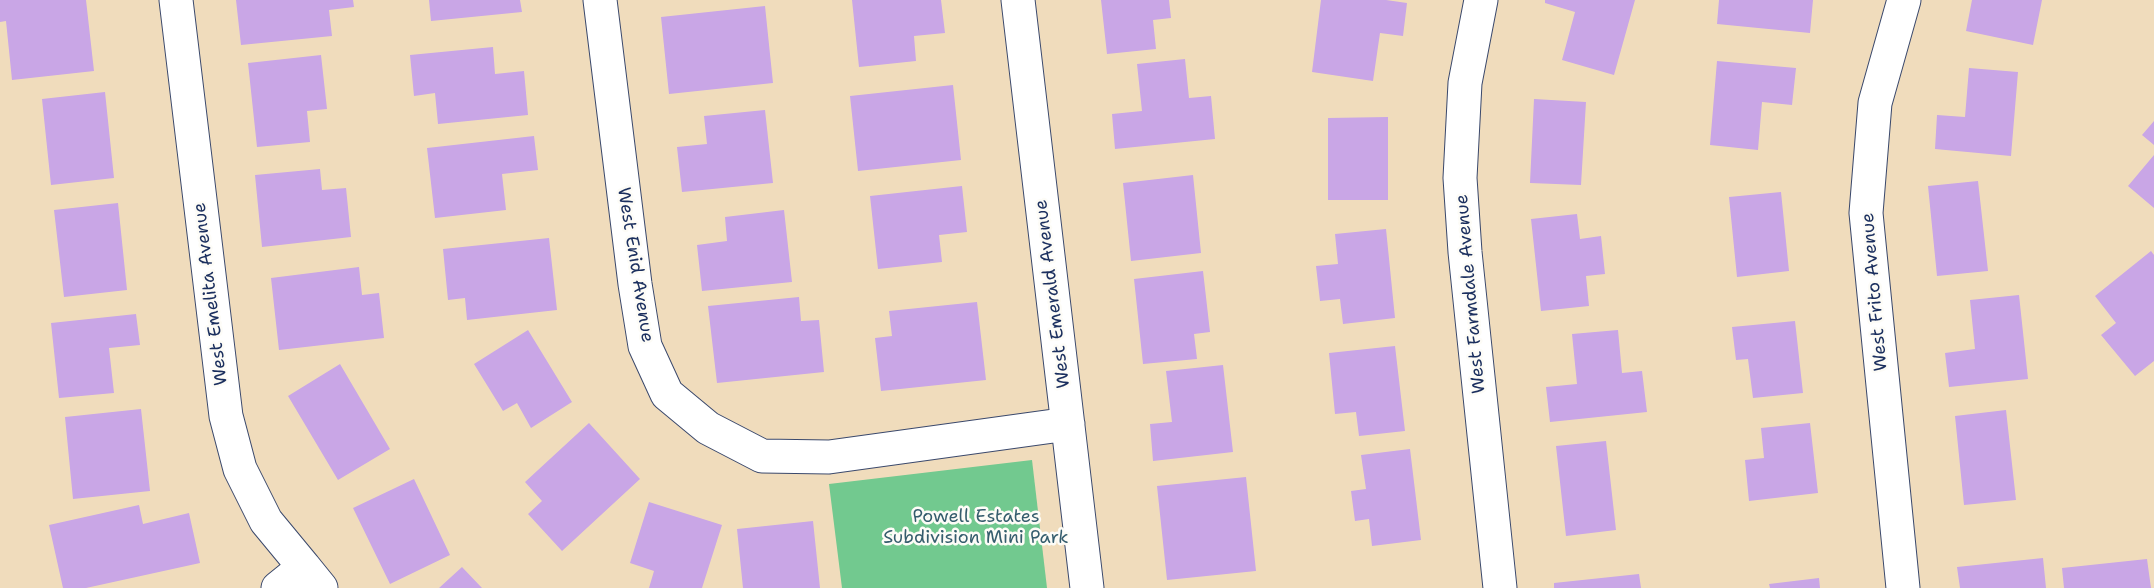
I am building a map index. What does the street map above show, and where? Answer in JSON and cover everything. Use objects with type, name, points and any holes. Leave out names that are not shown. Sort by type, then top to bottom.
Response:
[{"type":"street","name":"West Emelita Avenue","points":[[176,0],[226,416],[240,469],[261,510],[312,578]]},
{"type":"street","name":"West Enid Avenue","points":[[600,0],[645,346],[667,394],[708,428],[762,456],[829,457],[1068,424]]},
{"type":"street","name":"West Emerald Avenue","points":[[1018,0],[1087,588]]},
{"type":"street","name":"West Farmdale Avenue","points":[[1481,0],[1466,83],[1460,178],[1465,252],[1500,588]]},
{"type":"street","name":"West Frito Avenue","points":[[1904,0],[1875,103],[1866,213],[1904,588]]},
{"type":"street","points":[[278,588],[312,578]]},
{"type":"green space","name":"Powell Estates Subdivision Mini Park","points":[[1032,460],[1047,588],[842,588],[829,484]]},
{"type":"building","points":[[0,0],[86,0],[94,71],[12,80],[6,21],[0,22]]},
{"type":"building","points":[[236,0],[353,0],[354,7],[329,10],[332,36],[241,45]]},
{"type":"building","points":[[429,0],[520,0],[522,12],[431,21]]},
{"type":"building","points":[[852,0],[941,0],[945,33],[914,36],[916,61],[859,67]]},
{"type":"building","points":[[1101,0],[1169,0],[1171,18],[1153,20],[1156,49],[1107,54]]},
{"type":"building","points":[[1321,0],[1386,0],[1407,3],[1403,36],[1380,33],[1373,81],[1312,72]]},
{"type":"building","points":[[1545,0],[1635,0],[1614,75],[1562,60],[1575,12],[1545,3]]},
{"type":"building","points":[[1719,0],[1813,0],[1810,33],[1717,24]]},
{"type":"building","points":[[1972,0],[2042,0],[2033,45],[1966,31]]},
{"type":"building","points":[[765,6],[773,83],[669,94],[661,17]]},
{"type":"building","points":[[493,47],[495,74],[524,71],[528,115],[438,124],[435,93],[414,96],[410,55]]},
{"type":"building","points":[[321,55],[327,109],[307,111],[310,142],[257,147],[248,63]]},
{"type":"building","points":[[1185,59],[1189,98],[1211,96],[1215,139],[1115,149],[1112,114],[1142,111],[1137,64]]},
{"type":"building","points":[[1717,61],[1796,68],[1792,105],[1762,102],[1758,150],[1710,145]]},
{"type":"building","points":[[1969,68],[2018,72],[2011,156],[1935,149],[1937,115],[1965,117]]},
{"type":"building","points":[[953,85],[961,160],[858,171],[850,96]]},
{"type":"building","points":[[105,92],[114,178],[51,185],[42,99]]},
{"type":"building","points":[[1534,99],[1586,102],[1581,185],[1530,183]]},
{"type":"building","points":[[765,110],[773,183],[682,192],[677,147],[707,144],[704,116]]},
{"type":"building","points":[[1388,117],[1388,200],[1328,200],[1328,118]]},
{"type":"building","points":[[2154,121],[2154,145],[2142,135]]},
{"type":"building","points":[[534,136],[538,170],[502,174],[506,210],[435,218],[427,148]]},
{"type":"building","points":[[2154,155],[2154,208],[2128,186]]},
{"type":"building","points":[[320,169],[322,190],[346,188],[351,237],[262,247],[255,175]]},
{"type":"building","points":[[1193,175],[1201,253],[1131,261],[1123,183]]},
{"type":"building","points":[[1978,181],[1988,271],[1937,276],[1928,186]]},
{"type":"building","points":[[962,186],[967,232],[939,235],[942,262],[878,269],[870,196]]},
{"type":"building","points":[[1781,192],[1789,271],[1737,277],[1729,197]]},
{"type":"building","points":[[118,203],[127,290],[64,297],[54,210]]},
{"type":"building","points":[[784,210],[792,282],[702,291],[697,245],[727,241],[725,217]]},
{"type":"building","points":[[1577,214],[1580,239],[1601,236],[1605,274],[1586,276],[1589,306],[1541,311],[1531,219]]},
{"type":"building","points":[[1386,229],[1395,318],[1343,324],[1340,299],[1320,301],[1316,266],[1338,264],[1335,234]]},
{"type":"building","points":[[549,238],[557,310],[467,320],[465,298],[448,300],[443,249]]},
{"type":"building","points":[[2151,251],[2154,255],[2154,361],[2135,376],[2101,335],[2116,323],[2095,296]]},
{"type":"building","points":[[359,267],[362,295],[379,293],[384,338],[279,350],[271,278]]},
{"type":"building","points":[[1203,271],[1210,332],[1194,334],[1197,359],[1143,364],[1134,279]]},
{"type":"building","points":[[2019,295],[2028,379],[1949,387],[1945,353],[1975,349],[1970,300]]},
{"type":"building","points":[[799,297],[801,321],[819,320],[824,372],[717,383],[708,306]]},
{"type":"building","points":[[977,302],[986,380],[881,391],[875,338],[892,336],[889,311]]},
{"type":"building","points":[[136,314],[140,345],[109,348],[114,393],[59,398],[51,323]]},
{"type":"building","points":[[1795,321],[1803,393],[1753,398],[1748,359],[1736,360],[1732,327]]},
{"type":"building","points":[[528,330],[572,402],[531,428],[517,403],[503,411],[474,364]]},
{"type":"building","points":[[1618,330],[1622,373],[1642,371],[1647,412],[1550,422],[1546,387],[1577,384],[1572,334]]},
{"type":"building","points":[[1395,346],[1405,431],[1359,436],[1356,412],[1335,414],[1329,353]]},
{"type":"building","points":[[340,364],[390,449],[338,480],[288,396]]},
{"type":"building","points":[[1223,365],[1233,452],[1153,461],[1150,424],[1172,422],[1166,371]]},
{"type":"building","points":[[141,409],[150,491],[73,499],[65,417]]},
{"type":"building","points":[[2006,410],[2016,500],[1964,505],[1955,416]]},
{"type":"building","points":[[589,423],[640,479],[562,551],[528,514],[542,501],[525,482]]},
{"type":"building","points":[[1810,423],[1818,493],[1749,501],[1745,460],[1764,458],[1761,428]]},
{"type":"building","points":[[1606,441],[1616,530],[1566,536],[1556,446]]},
{"type":"building","points":[[1410,449],[1421,540],[1372,546],[1369,519],[1355,521],[1351,491],[1366,489],[1361,455]]},
{"type":"building","points":[[1246,477],[1256,571],[1167,580],[1157,486]]},
{"type":"building","points":[[414,479],[450,555],[390,584],[353,508]]},
{"type":"building","points":[[649,502],[722,525],[702,588],[649,588],[654,571],[630,563]]},
{"type":"building","points":[[139,505],[143,524],[189,513],[200,563],[86,588],[63,588],[49,525]]},
{"type":"building","points":[[813,521],[820,588],[743,588],[737,529]]},
{"type":"building","points":[[2043,558],[2046,588],[1960,588],[1957,567]]},
{"type":"building","points":[[2147,559],[2151,588],[2064,588],[2062,568]]},
{"type":"building","points":[[462,567],[482,588],[439,588]]},
{"type":"building","points":[[1639,574],[1641,588],[1554,588],[1554,583]]},
{"type":"building","points":[[1819,578],[1820,588],[1770,588],[1769,584]]}]
